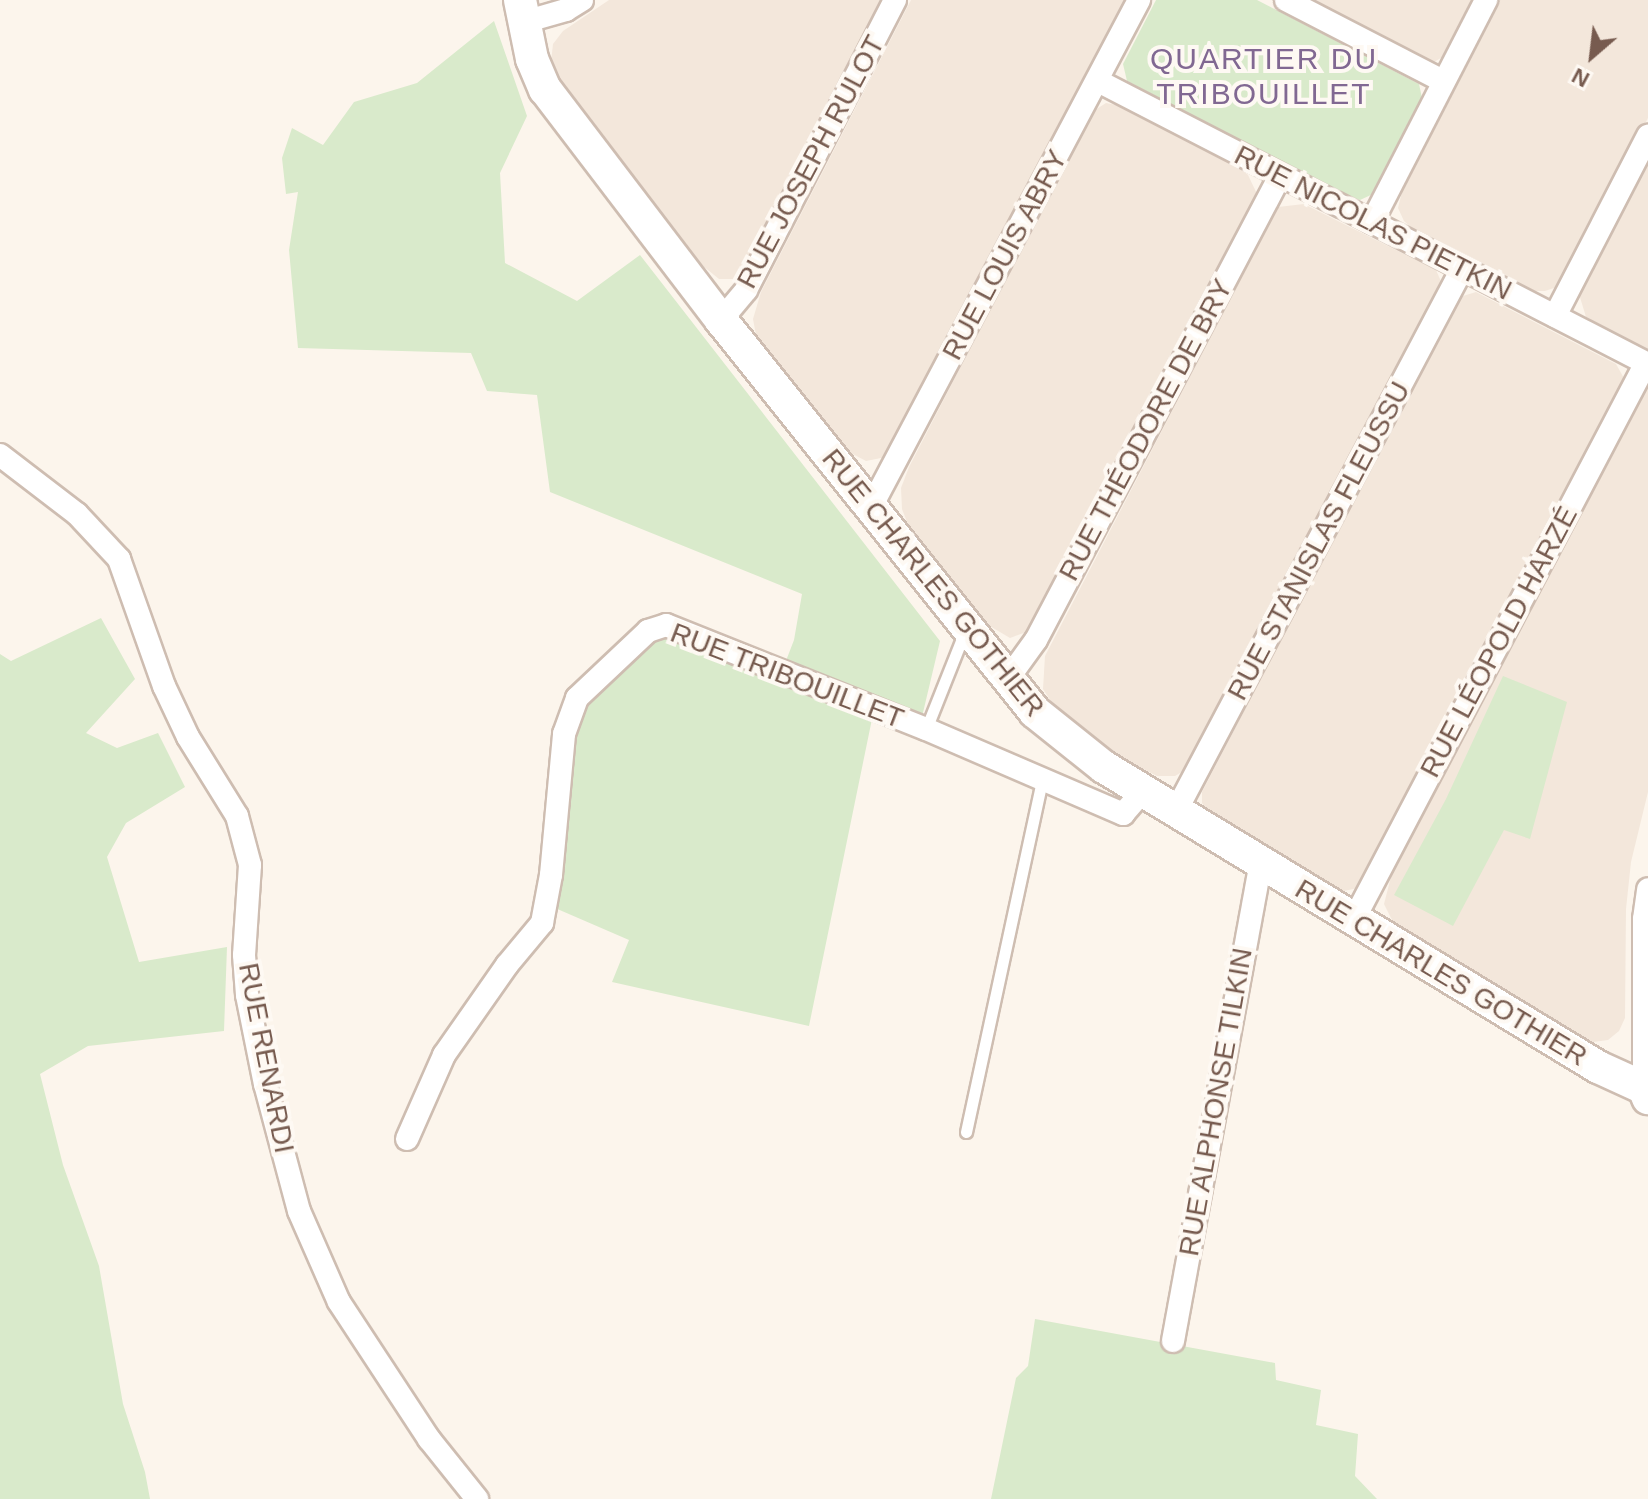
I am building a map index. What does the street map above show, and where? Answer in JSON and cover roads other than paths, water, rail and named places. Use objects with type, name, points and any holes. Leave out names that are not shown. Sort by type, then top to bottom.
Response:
[{"type":"street","points":[[522,11],[566,10],[582,0]]},
{"type":"street","name":"RUE JOSEPH RULOT","points":[[721,320],[746,290],[895,0]]},
{"type":"street","name":"RUE LOUIS ABRY","points":[[870,509],[1139,0]]},
{"type":"street","points":[[1286,0],[1443,81]]},
{"type":"street","points":[[1372,222],[1486,0]]},
{"type":"street","name":"RUE CHARLES GOTHIER","points":[[522,11],[532,59],[545,89],[721,320],[966,630],[1035,712],[1071,744],[1143,791],[1353,921],[1647,1095]]},
{"type":"street","name":"RUE NICOLAS PIETKIN","points":[[1098,81],[1647,364]]},
{"type":"street","points":[[1555,316],[1648,136]]},
{"type":"street","name":"RUE THÉODORE DE BRY","points":[[1007,680],[1036,640],[1280,176]]},
{"type":"street","name":"RUE STANISLAS FLEUSSU","points":[[1176,811],[1462,269]]},
{"type":"street","name":"RUE LÉOPOLD HARZÉ","points":[[1353,921],[1647,364]]},
{"type":"street","name":"RUE RENARDI","points":[[0,455],[77,514],[119,559],[164,686],[188,737],[237,816],[250,865],[244,955],[247,995],[265,1084],[299,1211],[339,1302],[429,1439],[477,1499]]},
{"type":"street","name":"RUE TRIBOUILLET","points":[[407,1139],[444,1055],[507,965],[542,923],[551,875],[564,734],[577,698],[648,631],[666,625],[926,729],[1123,814],[1143,791]]},
{"type":"street","name":"RUE ALPHONSE TILKIN","points":[[1173,1341],[1261,863]]},
{"type":"street","points":[[1647,1095],[1644,919],[1648,889]]},
{"type":"lane","points":[[926,729],[966,630]]},
{"type":"lane","points":[[966,1132],[1042,778]]},
{"type":"district","name":"QUARTIER DU TRIBOUILLET","points":[[1264,76]]}]
